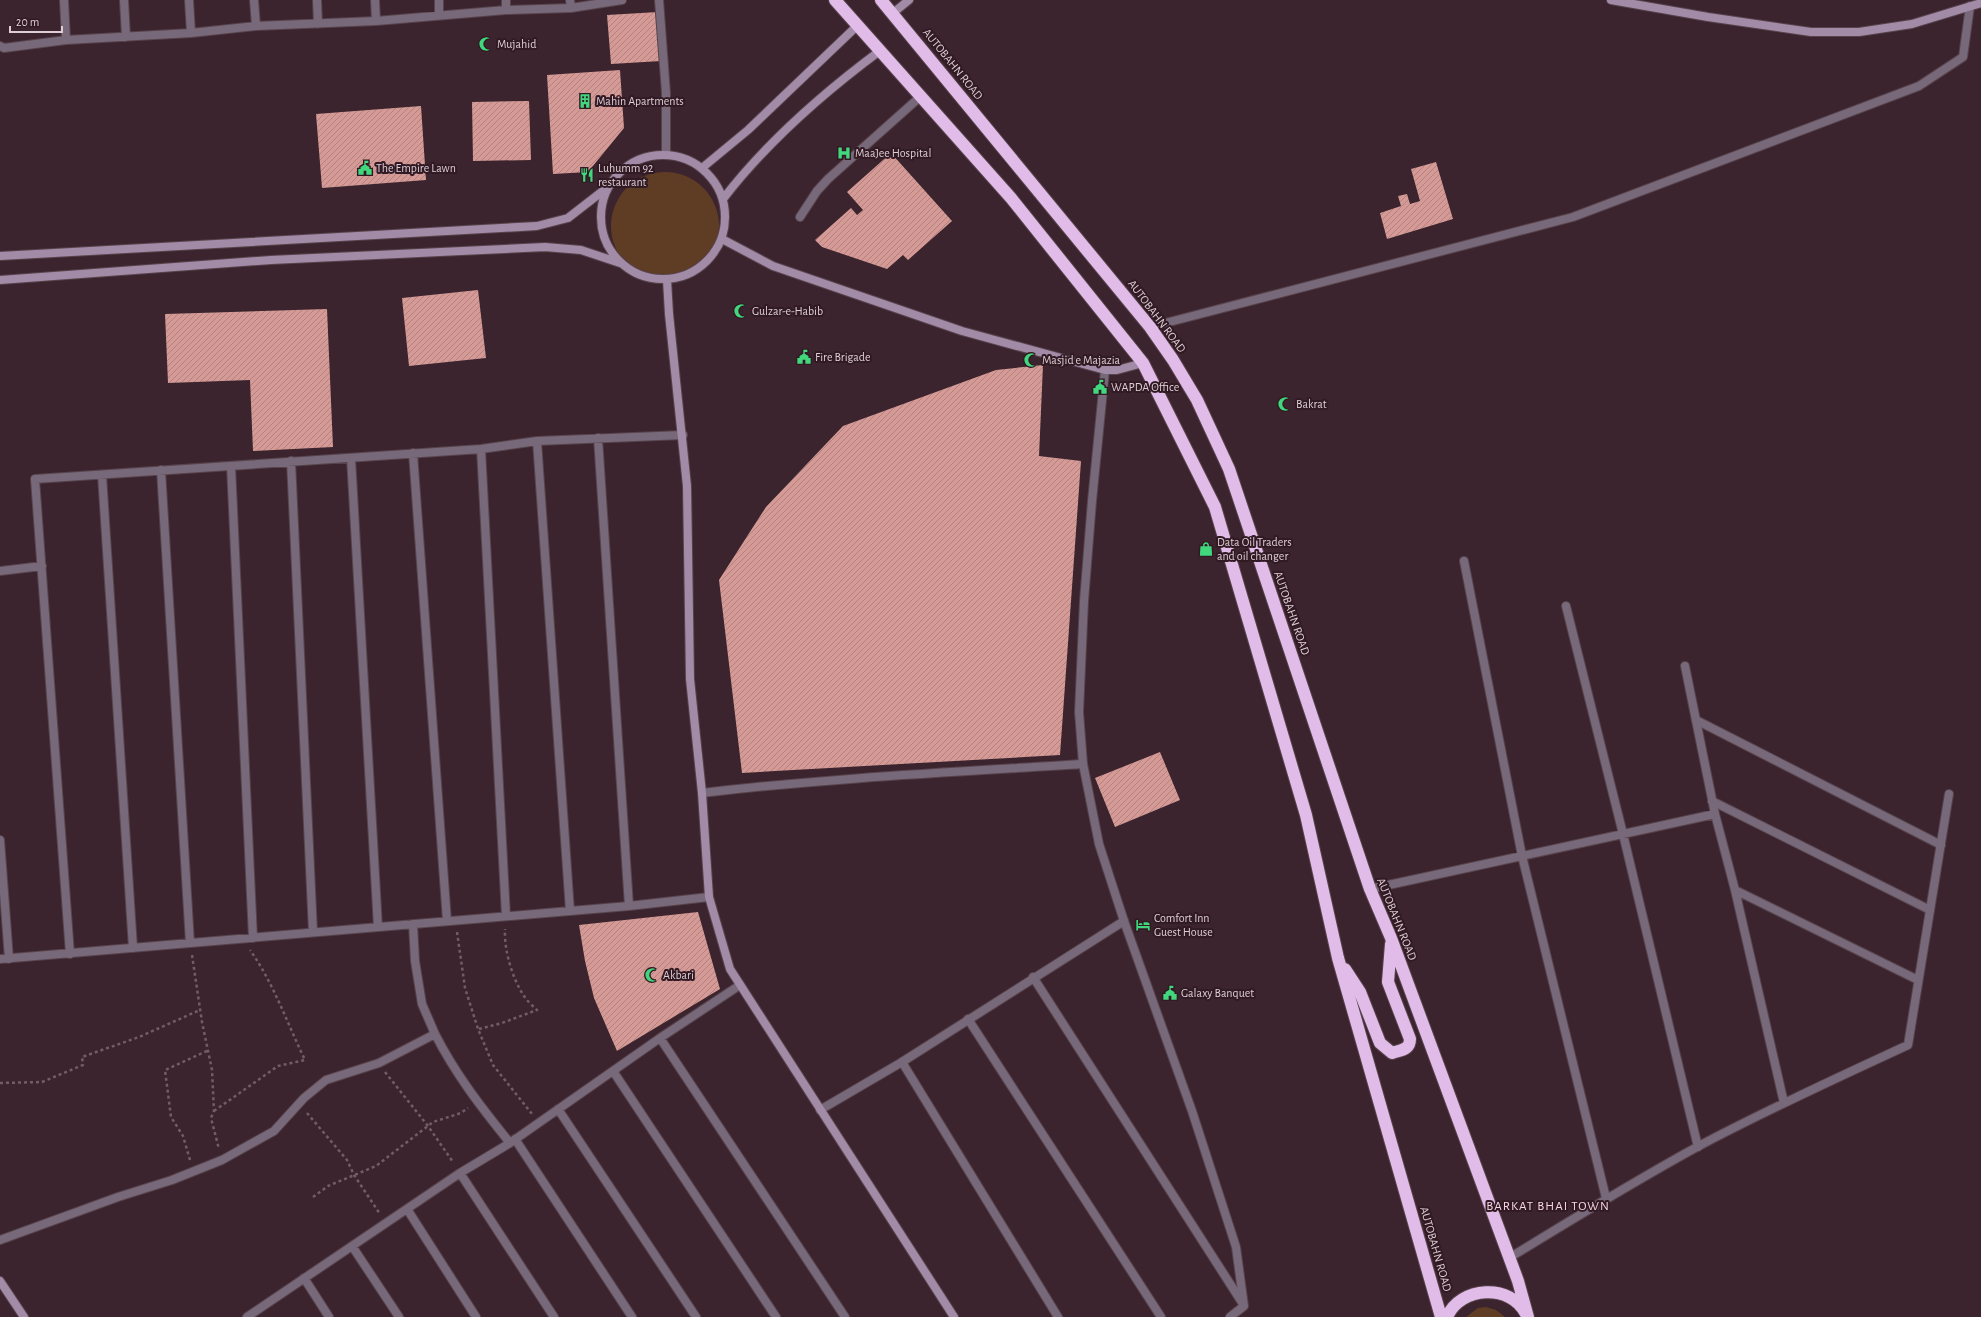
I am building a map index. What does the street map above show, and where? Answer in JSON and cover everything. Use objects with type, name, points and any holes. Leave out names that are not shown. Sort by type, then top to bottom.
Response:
[{"type":"highway","name":"AUTOBAHN ROAD","points":[[835,0],[1011,198],[1142,363],[1215,507],[1306,815],[1338,958],[1441,1317]]},
{"type":"highway","name":"AUTOBAHN ROAD","points":[[882,0],[1150,327],[1173,360],[1197,400],[1229,469],[1370,889],[1391,938],[1509,1258],[1528,1317]]},
{"type":"highway","points":[[1338,958],[1360,992],[1380,1042],[1392,1053],[1406,1049],[1410,1044],[1410,1039],[1388,982],[1391,938]]},
{"type":"highway","points":[[1447,1317],[1458,1302],[1471,1295],[1485,1292],[1500,1294],[1513,1300],[1528,1317]]},
{"type":"main road","points":[[893,13],[909,0]]},
{"type":"main road","points":[[1611,0],[1708,17],[1811,32],[1859,32],[1912,24],[1981,3]]},
{"type":"main road","points":[[702,168],[748,130],[858,25]]},
{"type":"main road","points":[[723,199],[763,151],[845,76],[881,50]]},
{"type":"main road","points":[[0,280],[271,260],[545,247],[581,250],[620,263],[639,274],[650,278],[667,280],[685,276],[700,267],[713,255],[722,239],[726,219],[723,199],[715,182],[702,168],[691,161],[666,154],[648,156],[632,162],[618,173],[608,187],[601,207],[601,227],[608,246],[620,263]]},
{"type":"main road","points":[[0,256],[538,226],[568,218],[608,187]]},
{"type":"main road","points":[[722,239],[772,266],[962,331],[1105,370],[1117,370],[1142,363]]},
{"type":"main road","points":[[667,280],[669,314],[683,435],[687,486],[690,679],[702,793],[709,897],[730,969],[954,1317]]},
{"type":"main road","points":[[0,1281],[24,1317]]},
{"type":"street","points":[[64,0],[66,40]]},
{"type":"street","points":[[124,0],[126,37]]},
{"type":"street","points":[[189,0],[191,33]]},
{"type":"street","points":[[254,0],[256,26]]},
{"type":"street","points":[[317,0],[318,24]]},
{"type":"street","points":[[375,0],[376,20]]},
{"type":"street","points":[[439,0],[439,15]]},
{"type":"street","points":[[506,0],[506,10]]},
{"type":"street","points":[[0,46],[4,48],[66,40],[191,33],[256,26],[376,20],[622,0]]},
{"type":"street","points":[[659,0],[666,93],[666,154]]},
{"type":"street","points":[[1150,327],[1573,217],[1919,86],[1963,57],[1970,6]]},
{"type":"street","points":[[800,217],[817,191],[828,179],[921,96]]},
{"type":"street","points":[[1105,370],[1084,601],[1079,712],[1083,764],[1099,844],[1124,921],[1192,1111],[1236,1247],[1244,1306]]},
{"type":"street","points":[[70,954],[35,479],[231,466],[291,460],[351,458],[481,449],[537,441],[683,435]]},
{"type":"street","points":[[598,438],[629,906]]},
{"type":"street","points":[[537,441],[570,911]]},
{"type":"street","points":[[481,449],[506,916]]},
{"type":"street","points":[[413,453],[451,921]]},
{"type":"street","points":[[351,458],[378,927]]},
{"type":"street","points":[[291,460],[313,932]]},
{"type":"street","points":[[231,466],[253,938]]},
{"type":"street","points":[[162,470],[190,943]]},
{"type":"street","points":[[102,475],[133,948]]},
{"type":"street","points":[[1464,562],[1522,856],[1606,1198]]},
{"type":"street","points":[[0,571],[42,566]]},
{"type":"street","points":[[1566,606],[1623,834],[1698,1147]]},
{"type":"street","points":[[1685,666],[1712,801],[1735,890],[1784,1103]]},
{"type":"street","points":[[1696,720],[1941,845]]},
{"type":"street","points":[[702,793],[755,787],[916,774],[1083,764]]},
{"type":"street","points":[[1509,1258],[1606,1198],[1698,1147],[1784,1103],[1908,1045],[1949,794]]},
{"type":"street","points":[[1712,801],[1930,910]]},
{"type":"street","points":[[1370,889],[1715,814]]},
{"type":"street","points":[[0,840],[9,959]]},
{"type":"street","points":[[1735,890],[1918,980]]},
{"type":"street","points":[[0,959],[629,906],[709,897]]},
{"type":"street","points":[[820,1110],[902,1062],[1124,921]]},
{"type":"street","points":[[414,924],[415,961],[422,1004],[451,1065],[477,1102],[512,1141],[632,1317]]},
{"type":"street","points":[[1033,978],[1244,1306]]},
{"type":"street","points":[[251,1316],[304,1278],[460,1173],[512,1141],[660,1038],[740,985]]},
{"type":"street","points":[[968,1019],[1161,1317]]},
{"type":"street","points":[[0,1240],[96,1204],[193,1172],[222,1160],[274,1131],[299,1103],[326,1080],[380,1063],[435,1034]]},
{"type":"street","points":[[660,1038],[845,1317]]},
{"type":"street","points":[[902,1062],[1058,1317]]},
{"type":"street","points":[[613,1071],[776,1317]]},
{"type":"street","points":[[558,1110],[696,1317]]},
{"type":"street","points":[[460,1173],[554,1317]]},
{"type":"street","points":[[407,1209],[476,1317]]},
{"type":"street","points":[[352,1246],[400,1317]]},
{"type":"street","points":[[304,1278],[329,1317]]},
{"type":"street","points":[[1230,1317],[1244,1306]]},
{"type":"path","points":[[478,1029],[502,1023],[537,1010],[524,996],[512,969],[505,935],[506,916]]},
{"type":"path","points":[[451,921],[465,988],[478,1029],[493,1065],[539,1122]]},
{"type":"path","points":[[214,1111],[278,1066],[305,1060],[278,999],[258,962],[241,939]]},
{"type":"path","points":[[190,943],[207,1051],[212,1070],[214,1111],[211,1118],[222,1160]]},
{"type":"path","points":[[0,1083],[42,1082],[83,1065],[82,1057],[140,1037],[200,1010]]},
{"type":"path","points":[[193,1172],[183,1136],[171,1117],[165,1070],[207,1051]]},
{"type":"path","points":[[380,1063],[392,1082],[428,1126],[460,1173]]},
{"type":"path","points":[[313,1197],[328,1186],[376,1166],[433,1122],[461,1113],[477,1102]]},
{"type":"path","points":[[299,1103],[347,1160],[354,1175],[386,1223]]},
{"type":"shaded area","points":[[665,172],[686,176],[703,188],[715,205],[719,226],[715,247],[703,264],[686,276],[665,280],[644,276],[627,264],[615,247],[611,226],[615,205],[627,188],[644,176]]},
{"type":"shaded area","points":[[1486,1307],[1496,1310],[1505,1317],[1466,1317],[1478,1308]]},
{"type":"building","points":[[658,12],[661,61],[611,64],[607,15]]},
{"type":"building","name":"Mahin Apartments","points":[[620,70],[624,128],[588,172],[553,174],[547,75]]},
{"type":"building","points":[[529,101],[531,160],[473,161],[472,102]]},
{"type":"building","points":[[421,106],[426,180],[322,188],[316,114]]},
{"type":"building","points":[[891,153],[952,221],[908,260],[903,255],[887,269],[822,247],[815,240],[851,208],[857,215],[863,210],[847,192]]},
{"type":"building","points":[[1436,162],[1453,219],[1387,239],[1380,213],[1401,206],[1398,196],[1407,194],[1410,204],[1420,201],[1411,169]]},
{"type":"building","points":[[478,290],[486,358],[409,366],[402,298]]},
{"type":"building","points":[[327,309],[333,447],[253,451],[250,380],[168,383],[165,314]]},
{"type":"building","points":[[1043,365],[1039,456],[1081,461],[1060,755],[742,773],[719,580],[766,507],[843,426],[996,370]]},
{"type":"building","points":[[1160,752],[1180,800],[1115,827],[1095,778]]},
{"type":"building","name":"Akbari","points":[[698,912],[720,989],[617,1051],[594,998],[585,961],[579,925]]},
{"type":"place","name":"Mujahid","points":[[486,44]]},
{"type":"place","name":"Mahin Apartments","points":[[585,101]]},
{"type":"place","name":"MaaJee Hospital","points":[[844,153]]},
{"type":"place","name":"The Empire Lawn","points":[[365,168]]},
{"type":"place","name":"Luhumm 92 restaurant","points":[[587,175]]},
{"type":"place","name":"Gulzar-e-Habib","points":[[741,311]]},
{"type":"place","name":"Fire Brigade","points":[[804,357]]},
{"type":"place","name":"Masjid e Majazia","points":[[1031,360]]},
{"type":"place","name":"WAPDA Office","points":[[1100,387]]},
{"type":"place","name":"Bakrat","points":[[1285,404]]},
{"type":"place","name":"Data Oil Traders and oil changer","points":[[1206,549]]},
{"type":"place","name":"Comfort Inn Guest House","points":[[1143,925]]},
{"type":"place","name":"Akbari","points":[[652,975]]},
{"type":"place","name":"Galaxy Banquet","points":[[1170,993]]},
{"type":"district","name":"BARKAT BHAI TOWN","points":[[1548,1206]]}]
